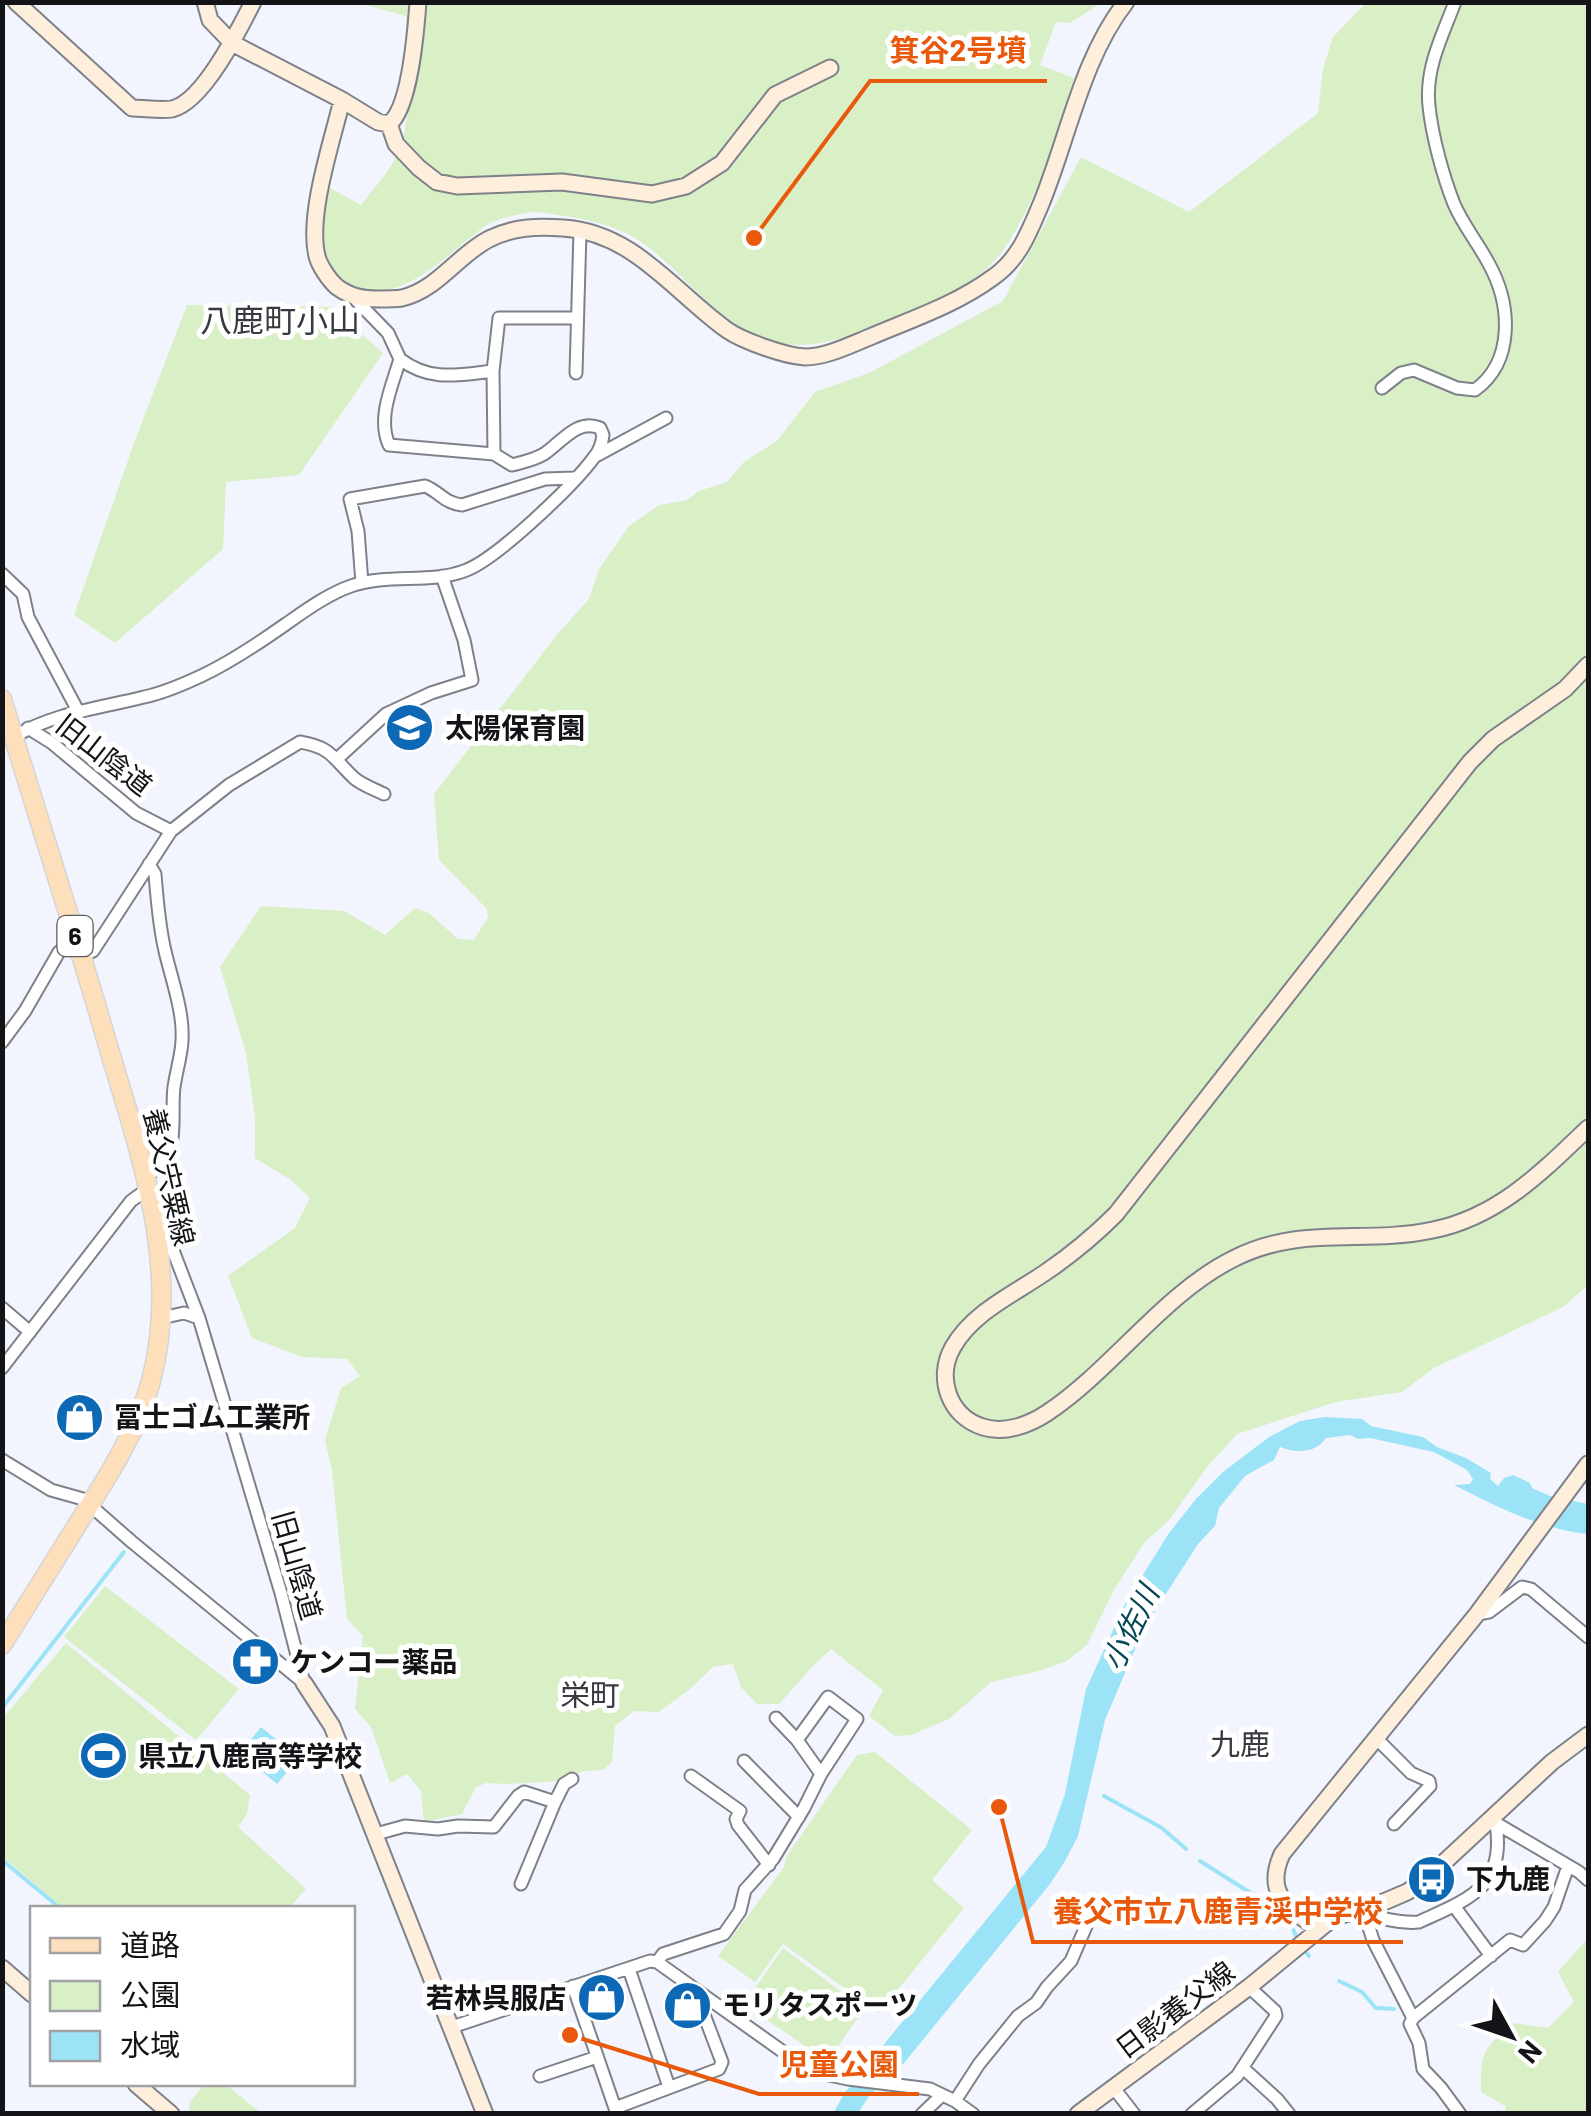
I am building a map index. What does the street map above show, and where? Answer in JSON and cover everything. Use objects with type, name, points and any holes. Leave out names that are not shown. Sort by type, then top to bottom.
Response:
[{"type":"main road","name":"養父宍粟線","points":[[2,699],[147,1181],[160,1248],[162,1318],[150,1382],[135,1424],[111,1471],[2,1644]]},
{"type":"street","points":[[16,2],[132,108],[172,109],[200,88],[232,44],[253,2]]},
{"type":"street","points":[[206,2],[210,20],[232,44],[388,124],[396,118],[403,98],[418,2]]},
{"type":"street","points":[[354,298],[402,298],[426,288],[486,240],[534,226],[580,231],[624,247],[649,263],[728,330],[765,347],[805,356],[844,348],[966,296],[995,277],[1024,245],[1092,62],[1111,22],[1126,2]]},
{"type":"street","points":[[1382,388],[1400,372],[1414,370],[1457,388],[1475,390],[1491,379],[1503,351],[1506,326],[1501,291],[1452,200],[1429,107],[1431,62],[1455,2]]},
{"type":"street","points":[[388,124],[396,144],[436,182],[457,186],[562,182],[652,194],[686,186],[722,163],[774,95],[830,68]]},
{"type":"street","points":[[342,100],[318,205],[314,232],[317,260],[333,284],[354,298],[388,333],[400,359],[416,371],[444,376],[493,372]]},
{"type":"street","points":[[576,373],[580,231]]},
{"type":"street","points":[[494,454],[493,372],[499,318],[576,318]]},
{"type":"street","points":[[400,359],[385,416],[383,432],[389,445],[494,454],[512,465],[544,454],[578,427],[592,424],[603,435],[596,456]]},
{"type":"street","points":[[78,711],[149,696],[202,676],[350,586],[388,578],[466,571],[508,542],[596,456],[666,418]]},
{"type":"street","points":[[362,583],[358,531],[350,499],[425,486],[450,504],[462,505],[546,478],[574,478]]},
{"type":"street","name":"旧山陰道","points":[[2,574],[23,594],[28,617],[78,711],[13,728]]},
{"type":"street","points":[[337,758],[386,714],[431,692],[472,680],[464,640],[442,576]]},
{"type":"street","points":[[1588,665],[1565,688],[1493,739],[1470,762],[1116,1214],[1074,1252],[979,1317],[963,1333],[946,1363],[947,1394],[954,1406],[981,1427],[1013,1428],[1032,1422],[1067,1397],[1200,1280],[1236,1258],[1296,1238],[1408,1234],[1471,1219],[1509,1199],[1588,1128]]},
{"type":"street","name":"旧山陰道","points":[[13,728],[52,742],[136,813],[170,830]]},
{"type":"street","points":[[2,1042],[59,952],[68,946],[82,956],[92,951],[170,830],[228,785],[300,742],[318,745],[337,758],[357,780],[384,794]]},
{"type":"street","points":[[2,1368],[167,1159],[173,1134],[174,1085],[183,1046],[181,1018],[164,948],[155,874],[149,864]]},
{"type":"street","name":"旧山陰道","points":[[147,1181],[198,1318],[304,1683],[332,1726],[485,2114]]},
{"type":"street","points":[[2,1308],[30,1332]]},
{"type":"street","points":[[162,1318],[184,1312],[198,1318]]},
{"type":"street","points":[[2,1460],[52,1490],[83,1499],[304,1683]]},
{"type":"street","points":[[1318,1929],[1277,1892],[1274,1881],[1282,1854],[1478,1614],[1588,1464]]},
{"type":"street","points":[[1478,1614],[1489,1612],[1522,1587],[1531,1589],[1588,1637]]},
{"type":"street","points":[[657,1962],[663,1954],[724,1934],[740,1911],[745,1890],[769,1866],[800,1817],[820,1774],[858,1719],[828,1697],[797,1740]]},
{"type":"street","points":[[776,1718],[820,1774]]},
{"type":"street","points":[[1376,1738],[1411,1773],[1429,1781],[1430,1786],[1394,1824]]},
{"type":"street","name":"日影養父線","points":[[1078,2114],[1249,1987],[1333,1918],[1364,1911],[1424,1880],[1493,1821],[1552,1762],[1587,1738]]},
{"type":"street","points":[[744,1760],[800,1817]]},
{"type":"street","points":[[691,1776],[740,1811],[738,1826],[769,1866]]},
{"type":"street","points":[[521,1884],[555,1802],[564,1784],[572,1779]]},
{"type":"street","points":[[376,1834],[405,1826],[438,1830],[494,1826],[524,1792],[555,1802]]},
{"type":"street","points":[[1493,1821],[1588,1880]]},
{"type":"street","points":[[1364,1911],[1413,1923],[1475,1894],[1492,1874],[1498,1843],[1493,1821]]},
{"type":"street","points":[[1460,2114],[1423,2069],[1410,2024],[1510,1940],[1523,1945],[1554,1907],[1568,1866]]},
{"type":"street","points":[[1454,1906],[1491,1956]]},
{"type":"street","points":[[1364,1911],[1372,1940],[1413,2018]]},
{"type":"street","points":[[955,2101],[1018,2016],[1036,2002],[1071,1961],[1090,1916]]},
{"type":"street","points":[[452,2027],[650,1961],[657,1962],[810,2071],[930,2089],[972,2114]]},
{"type":"street","points":[[2,1968],[30,1992]]},
{"type":"street","points":[[629,1968],[669,2087]]},
{"type":"street","points":[[574,1986],[616,2111],[718,2069],[722,2062],[695,1991]]},
{"type":"street","points":[[1192,2114],[1227,2087],[1276,2016],[1249,1987]]},
{"type":"street","points":[[540,2076],[597,2057]]},
{"type":"street","points":[[1243,2068],[1289,2114]]},
{"type":"street","points":[[138,2086],[170,2114]]},
{"type":"street","points":[[1113,2087],[1134,2114]]},
{"type":"street","points":[[922,2114],[942,2094]]},
{"type":"green space","points":[[358,3],[1101,3],[1070,23],[1056,22],[1040,65],[1074,78],[1035,192],[1001,253],[963,286],[908,315],[848,337],[798,345],[765,340],[733,323],[634,237],[595,222],[546,213],[524,213],[490,223],[426,273],[394,288],[363,289],[347,282],[327,262],[320,238],[326,186],[361,205],[402,143],[409,89],[406,16]]},
{"type":"green space","points":[[1366,3],[1588,3],[1588,1285],[1563,1307],[1434,1368],[1402,1392],[1336,1402],[1237,1434],[1207,1467],[1169,1520],[1144,1543],[1114,1590],[1087,1645],[1065,1662],[991,1682],[949,1719],[911,1735],[895,1736],[869,1716],[883,1690],[831,1649],[779,1704],[757,1704],[741,1687],[733,1664],[713,1667],[659,1712],[634,1711],[615,1726],[612,1762],[603,1770],[584,1771],[560,1781],[486,1783],[476,1787],[462,1814],[424,1822],[421,1791],[407,1774],[390,1783],[371,1727],[355,1709],[363,1636],[347,1619],[332,1471],[325,1440],[341,1388],[360,1376],[347,1359],[302,1357],[252,1338],[228,1276],[295,1228],[310,1198],[291,1180],[255,1158],[255,1117],[246,1053],[220,967],[261,906],[344,911],[385,935],[415,908],[429,913],[458,939],[474,940],[488,917],[487,909],[439,860],[434,794],[589,599],[599,569],[629,526],[659,505],[687,500],[699,491],[727,482],[744,462],[777,441],[815,392],[869,373],[1003,301],[1081,157],[1189,212],[1318,113],[1323,69],[1333,37]]},
{"type":"green space","points":[[187,305],[332,307],[383,353],[299,475],[226,482],[223,549],[115,643],[74,615]]},
{"type":"green space","points":[[105,1586],[239,1689],[196,1740],[64,1637]]},
{"type":"green space","name":"県立八鹿高等学校","points":[[66,1643],[250,1795],[247,1814],[238,1827],[306,1889],[291,1906],[61,1906],[3,1857],[3,1718]]},
{"type":"green space","points":[[875,1752],[972,1830],[932,1880],[964,1908],[879,2013],[783,1944],[755,1982],[718,1956],[784,1867],[786,1857],[857,1755]]},
{"type":"green space","points":[[1588,1938],[1588,2113],[1506,2113],[1505,2106],[1481,2092],[1485,2053],[1513,2023],[1548,2028],[1574,2002],[1558,1972]]},
{"type":"green space","points":[[783,1948],[864,2009],[829,2059],[744,2004]]},
{"type":"green space","points":[[203,2086],[227,2086],[261,2113],[189,2113],[190,2102]]},
{"type":"water","name":"小佐川","points":[[1325,1417],[1362,1419],[1371,1426],[1423,1437],[1491,1473],[1490,1479],[1498,1486],[1513,1475],[1550,1496],[1588,1504],[1588,1534],[1536,1522],[1454,1485],[1470,1484],[1473,1479],[1467,1470],[1434,1452],[1350,1435],[1326,1438],[1305,1451],[1280,1447],[1274,1460],[1245,1476],[1219,1508],[1215,1526],[1198,1544],[1153,1614],[1105,1720],[1078,1836],[1050,1884],[904,2063],[869,2096],[858,2113],[833,2114],[845,2092],[876,2059],[880,2049],[1046,1847],[1065,1794],[1086,1689],[1126,1602],[1169,1533],[1223,1472],[1269,1437],[1300,1421]]},
{"type":"water","points":[[261,1727],[299,1758],[277,1784],[240,1753]]},
{"type":"waterway","points":[[2,1708],[124,1552]]},
{"type":"waterway","points":[[1104,1796],[1162,1828],[1186,1849]]},
{"type":"waterway","points":[[2,1860],[58,1906]]},
{"type":"waterway","points":[[1200,1861],[1265,1902]]},
{"type":"waterway","points":[[1268,1912],[1291,1925],[1297,1938]]},
{"type":"waterway","points":[[1306,1952],[1309,1956]]},
{"type":"waterway","points":[[1339,1981],[1362,1992],[1376,2008],[1394,2009]]},
{"type":"place","name":"箕谷2号墳","points":[[754,238]]},
{"type":"place","name":"太陽保育園","points":[[410,728]]},
{"type":"place","name":"冨士ゴム工業所","points":[[79,1417]]},
{"type":"place","name":"ケンコー薬品","points":[[255,1662]]},
{"type":"place","name":"県立八鹿高等学校","points":[[103,1756]]},
{"type":"place","name":"養父市立八鹿青渓中学校","points":[[999,1807]]},
{"type":"place","name":"下九鹿","points":[[1431,1879]]},
{"type":"place","name":"若林呉服店","points":[[601,1998]]},
{"type":"place","name":"モリタスポーツ","points":[[687,2005]]},
{"type":"place","name":"児童公園","points":[[570,2035]]},
{"type":"district","name":"八鹿町小山","points":[[280,321]]},
{"type":"district","name":"栄町","points":[[590,1696]]},
{"type":"district","name":"九鹿","points":[[1240,1745]]}]
